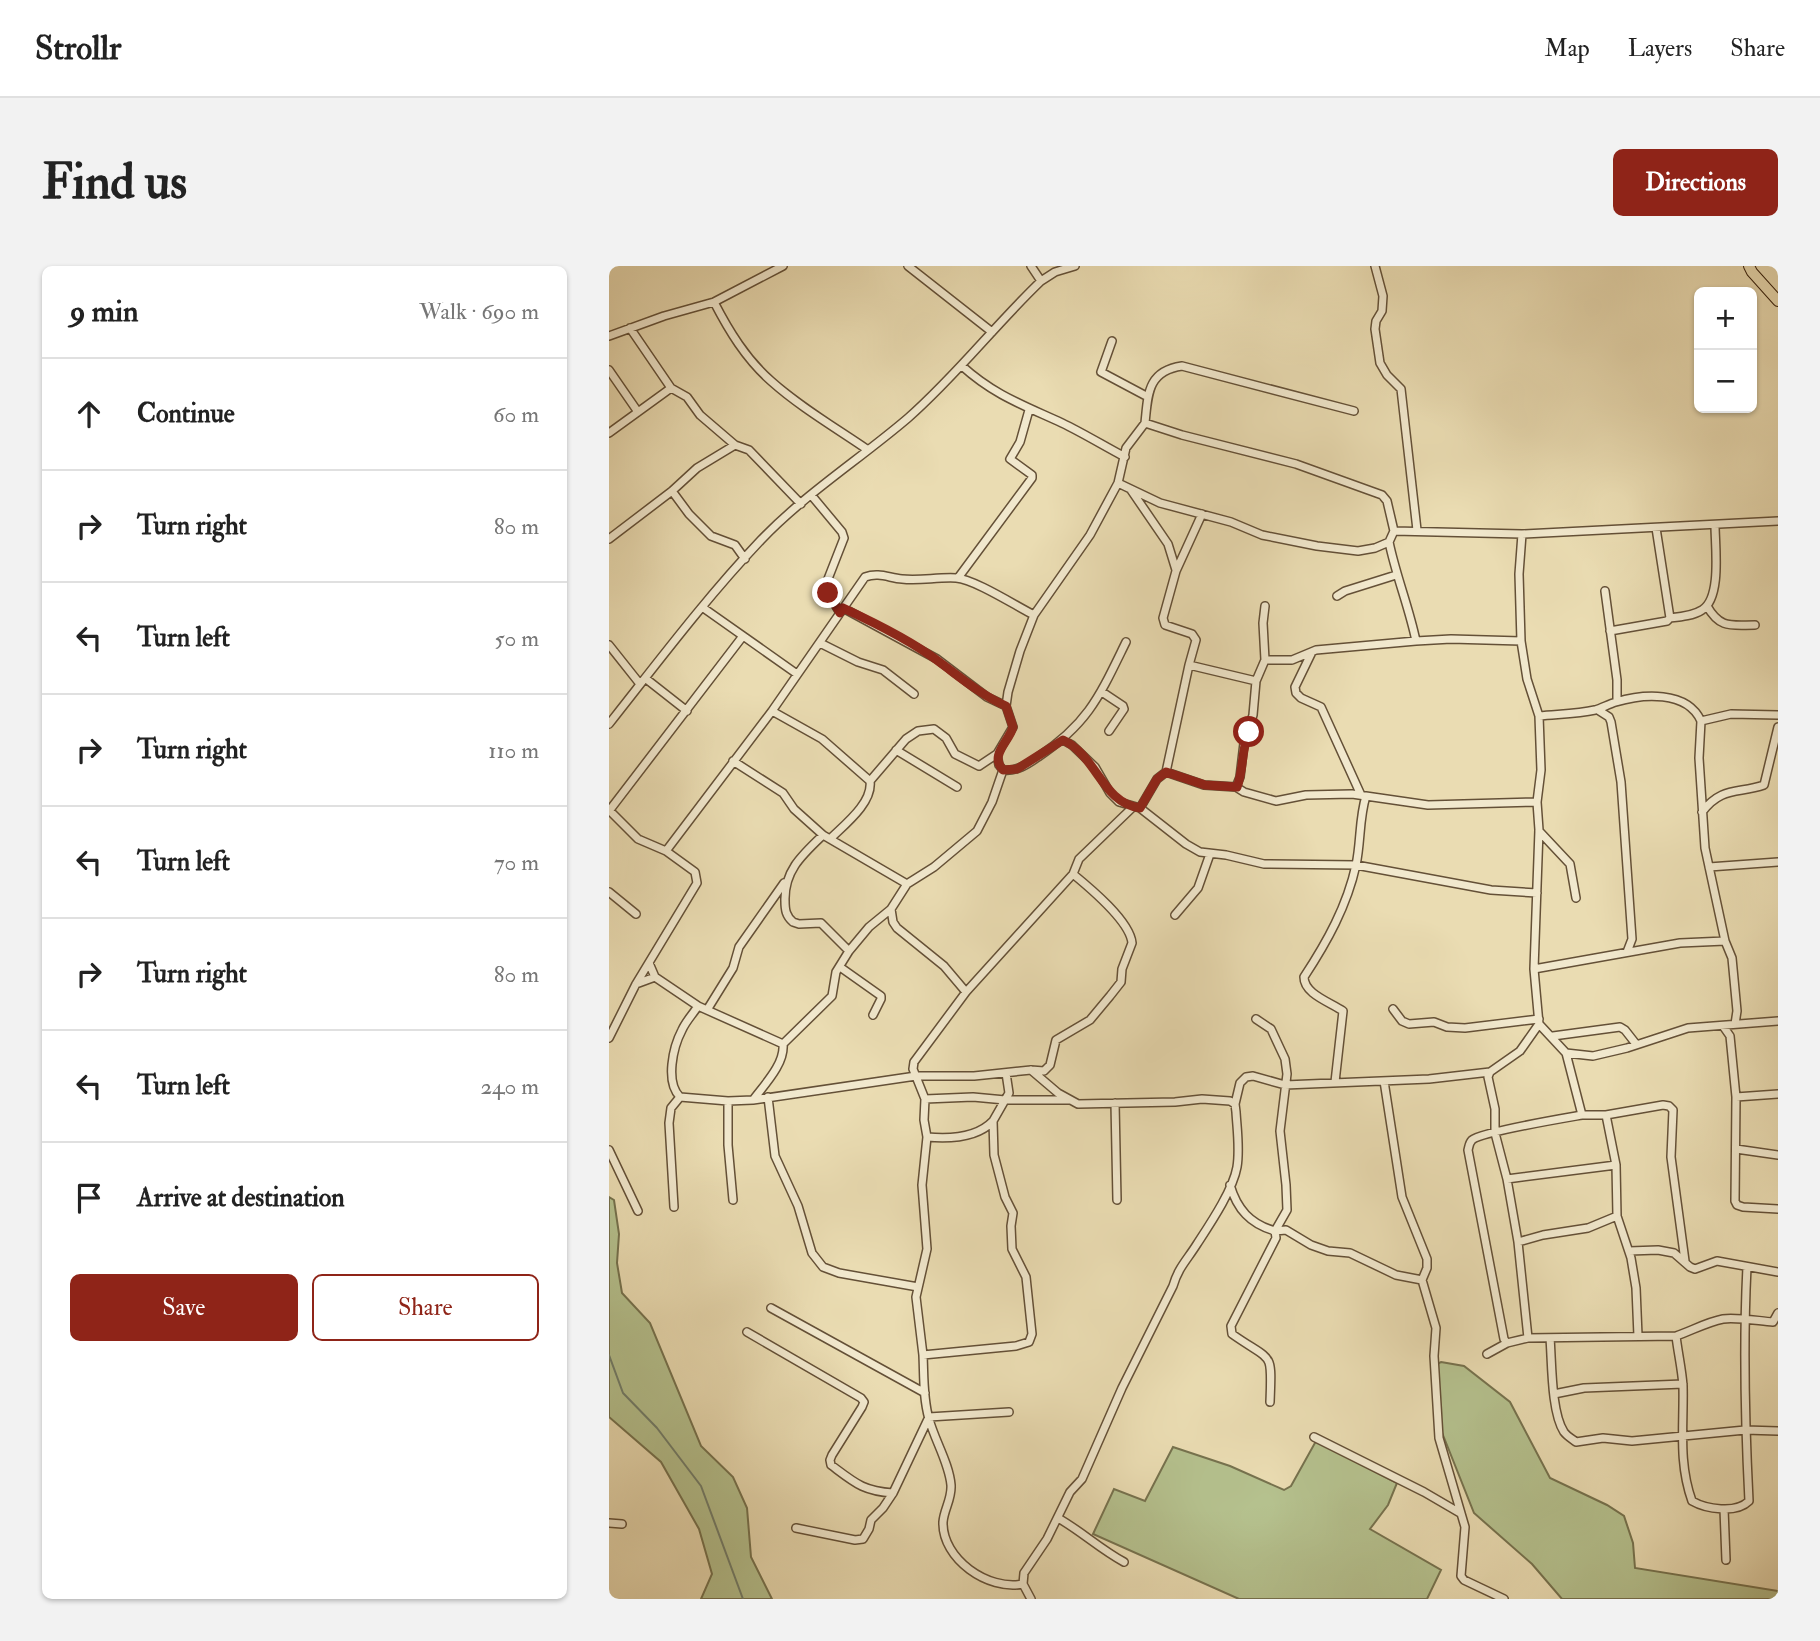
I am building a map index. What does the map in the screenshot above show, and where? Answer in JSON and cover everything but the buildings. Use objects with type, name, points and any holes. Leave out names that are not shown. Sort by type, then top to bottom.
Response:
[{"type":"main road","points":[[1749,266],[1778,302]]},
{"type":"street","points":[[609,336],[714,302],[783,266]]},
{"type":"street","points":[[908,266],[992,331]]},
{"type":"street","points":[[1031,266],[1041,281]]},
{"type":"street","points":[[609,724],[702,607],[761,541],[908,418],[962,366],[1041,281],[1055,272],[1075,266]]},
{"type":"street","points":[[1375,266],[1383,296],[1382,311],[1375,328],[1380,363],[1387,376],[1401,389],[1417,530]]},
{"type":"street","points":[[714,302],[728,330],[750,360],[771,381],[868,450]]},
{"type":"street","points":[[630,328],[671,388],[687,397],[700,415],[735,445],[749,450],[801,505]]},
{"type":"street","points":[[1112,341],[1101,372],[1148,397]]},
{"type":"street","points":[[962,366],[984,386],[1125,457]]},
{"type":"street","points":[[870,781],[896,750],[918,731],[934,729],[946,738],[955,754],[979,766],[997,754],[1013,727],[1006,706],[1020,651],[1034,615],[1090,535],[1118,483],[1126,447],[1145,423],[1148,397],[1154,380],[1165,370],[1182,366],[1354,411]]},
{"type":"street","points":[[609,370],[638,412]]},
{"type":"street","points":[[609,433],[671,388]]},
{"type":"street","points":[[958,578],[1032,478],[1032,475],[1010,459],[1020,442],[1029,410]]},
{"type":"street","points":[[1145,423],[1296,464],[1382,495],[1387,500],[1394,531],[1389,542],[1396,575],[1404,593],[1416,641]]},
{"type":"street","points":[[609,539],[704,463],[735,445]]},
{"type":"street","points":[[1118,483],[1160,503],[1231,522],[1262,535],[1358,551],[1389,542]]},
{"type":"street","points":[[1130,489],[1168,544],[1176,571]]},
{"type":"street","points":[[672,491],[689,514],[711,536],[735,545],[745,559]]},
{"type":"street","points":[[812,496],[842,531],[844,538],[826,584],[828,593],[841,611],[937,659],[987,697],[1006,706]]},
{"type":"street","points":[[1023,1584],[990,1581],[960,1562],[946,1542],[943,1521],[950,1502],[951,1485],[929,1417],[916,1297],[927,1249],[922,1185],[927,1138],[925,1099],[913,1069],[917,1056],[966,992],[1073,874],[1079,859],[1137,808],[1157,779],[1166,772],[1196,640],[1192,634],[1165,625],[1163,618],[1176,571],[1202,514]]},
{"type":"street","points":[[1394,531],[1522,534],[1778,520]]},
{"type":"street","points":[[1610,631],[1667,621],[1701,611],[1707,606],[1715,585],[1715,525]]},
{"type":"street","points":[[1656,528],[1670,618]]},
{"type":"street","points":[[1522,534],[1519,574],[1521,641],[1527,679],[1539,716],[1541,770],[1537,803],[1539,830],[1534,969],[1539,1021],[1566,1053],[1583,1115]]},
{"type":"street","points":[[666,851],[772,710],[865,578],[872,575],[891,576],[921,582],[958,578],[1034,615]]},
{"type":"street","points":[[1337,596],[1396,575]]},
{"type":"street","points":[[1605,591],[1618,701]]},
{"type":"street","points":[[1237,787],[1244,743],[1253,715],[1256,681],[1265,660],[1265,606]]},
{"type":"street","points":[[1707,606],[1721,623],[1726,625],[1755,625]]},
{"type":"street","points":[[702,607],[797,674]]},
{"type":"street","points":[[610,1036],[636,984],[697,883],[695,872],[666,851],[638,839],[609,811],[743,636]]},
{"type":"street","points":[[1265,660],[1292,660],[1316,650],[1416,641],[1521,641]]},
{"type":"street","points":[[1003,770],[1017,769],[1063,740],[1093,708],[1126,642]]},
{"type":"street","points":[[820,643],[858,662],[883,670],[914,694]]},
{"type":"street","points":[[609,645],[643,681],[687,711]]},
{"type":"street","points":[[1311,654],[1297,682],[1296,693],[1321,707],[1364,795],[1356,865],[1342,908],[1327,942],[1304,977],[1308,990],[1343,1012],[1335,1082]]},
{"type":"street","points":[[1189,665],[1256,681]]},
{"type":"street","points":[[1102,692],[1124,709],[1109,731]]},
{"type":"street","points":[[1539,716],[1598,709],[1618,701],[1649,696],[1673,699],[1696,713],[1701,721],[1699,758],[1705,848],[1725,941],[1733,958],[1737,1011],[1735,1024]]},
{"type":"street","points":[[1598,709],[1609,717],[1611,722],[1621,782],[1632,939],[1627,952]]},
{"type":"street","points":[[707,1010],[733,968],[739,947],[800,856],[827,837],[863,804],[871,789],[870,781],[822,739],[772,710]]},
{"type":"street","points":[[1701,721],[1731,714],[1778,715]]},
{"type":"street","points":[[1702,811],[1720,795],[1765,785],[1778,727]]},
{"type":"street","points":[[1063,740],[1072,745],[1094,767],[1119,802],[1137,808],[1200,852],[1264,864],[1356,865],[1480,888],[1537,893]]},
{"type":"street","points":[[896,750],[957,787]]},
{"type":"street","points":[[997,754],[1003,770]]},
{"type":"street","points":[[733,761],[783,793],[794,809],[827,837],[907,884]]},
{"type":"street","points":[[783,1044],[832,996],[837,972],[849,951],[870,927],[891,909],[907,884],[935,867],[977,831],[992,802],[1003,770]]},
{"type":"street","points":[[1166,772],[1205,785],[1237,787],[1244,792],[1276,801],[1306,794],[1364,795],[1428,805],[1537,803]]},
{"type":"street","points":[[1539,830],[1570,864],[1576,898]]},
{"type":"street","points":[[1175,915],[1198,888],[1210,854]]},
{"type":"street","points":[[1709,867],[1778,862]]},
{"type":"street","points":[[698,1006],[681,1030],[675,1049],[672,1080],[675,1092],[680,1097],[753,1100],[916,1076],[1044,1071],[1050,1065],[1056,1040],[1090,1020],[1121,982],[1122,969],[1132,943],[1127,930],[1096,893],[1073,874]]},
{"type":"street","points":[[785,881],[785,910],[788,917],[799,924],[821,923],[849,951]]},
{"type":"street","points":[[609,892],[636,914]]},
{"type":"street","points":[[891,909],[897,928],[944,966],[966,992]]},
{"type":"street","points":[[1632,939],[1644,949]]},
{"type":"street","points":[[1534,969],[1680,943],[1725,941]]},
{"type":"street","points":[[649,963],[655,977],[698,1006],[783,1044]]},
{"type":"street","points":[[841,967],[881,996],[873,1015]]},
{"type":"street","points":[[636,984],[655,977]]},
{"type":"street","points":[[1393,1009],[1409,1024],[1434,1023],[1465,1028],[1539,1021]]},
{"type":"street","points":[[1256,1019],[1271,1029],[1285,1059],[1287,1074],[1280,1131],[1287,1210],[1275,1231],[1276,1238],[1231,1326],[1232,1334],[1265,1354],[1271,1363],[1270,1402]]},
{"type":"street","points":[[1031,1599],[1023,1584],[1024,1573],[1047,1539],[1070,1492],[1082,1479],[1122,1388],[1173,1286],[1178,1268],[1191,1253],[1230,1185],[1238,1162],[1234,1104],[1240,1083],[1246,1077],[1253,1076],[1285,1085],[1429,1079],[1490,1072],[1520,1051],[1539,1021]]},
{"type":"street","points":[[1566,1053],[1593,1056],[1688,1028],[1778,1021]]},
{"type":"street","points":[[1723,1026],[1730,1036],[1736,1097],[1734,1195],[1737,1205],[1778,1209]]},
{"type":"street","points":[[1553,1036],[1620,1027],[1636,1044]]},
{"type":"street","points":[[753,1100],[776,1068],[784,1050],[783,1044]]},
{"type":"street","points":[[1031,1070],[1078,1104],[1164,1103],[1202,1099],[1230,1101],[1234,1104]]},
{"type":"street","points":[[1490,1072],[1488,1077],[1495,1108],[1495,1133],[1507,1178],[1518,1242],[1528,1338]]},
{"type":"street","points":[[927,1138],[940,1139],[978,1133],[993,1121],[1009,1093],[1006,1073]]},
{"type":"street","points":[[1384,1081],[1402,1197],[1427,1259],[1422,1280],[1436,1328],[1434,1356],[1439,1438],[1465,1527],[1461,1576],[1464,1580],[1504,1599]]},
{"type":"street","points":[[1736,1097],[1778,1094]]},
{"type":"street","points":[[674,1207],[669,1123],[671,1108],[680,1097]]},
{"type":"street","points":[[768,1097],[775,1156],[798,1206],[812,1253],[823,1267],[839,1273],[918,1287]]},
{"type":"street","points":[[925,1099],[974,1097],[1070,1100]]},
{"type":"street","points":[[728,1101],[728,1145],[733,1200]]},
{"type":"street","points":[[1115,1103],[1117,1200]]},
{"type":"street","points":[[1507,1343],[1504,1339],[1468,1150],[1473,1138],[1583,1115],[1607,1115],[1669,1106],[1673,1110],[1671,1157],[1685,1261]]},
{"type":"street","points":[[1607,1115],[1616,1165],[1617,1216],[1629,1251],[1636,1287],[1638,1336]]},
{"type":"street","points":[[923,1355],[1016,1346],[1029,1342],[1032,1334],[1026,1277],[1012,1249],[1013,1213],[1005,1197],[994,1155],[993,1121]]},
{"type":"street","points":[[1736,1149],[1778,1155]]},
{"type":"street","points":[[609,1150],[638,1211]]},
{"type":"street","points":[[1507,1178],[1616,1165]]},
{"type":"street","points":[[1230,1185],[1244,1214],[1261,1227],[1275,1231],[1286,1230],[1328,1251],[1350,1253],[1396,1275],[1422,1280]]},
{"type":"street","points":[[1518,1242],[1588,1228],[1617,1216]]},
{"type":"street","points":[[1629,1251],[1658,1250],[1674,1253],[1695,1269],[1717,1261],[1778,1272]]},
{"type":"street","points":[[1675,1336],[1683,1384],[1681,1436],[1688,1491],[1692,1501],[1700,1506],[1744,1506],[1749,1501],[1745,1430],[1747,1267]]},
{"type":"street","points":[[771,1308],[925,1393]]},
{"type":"street","points":[[1487,1354],[1507,1343],[1528,1338],[1610,1339],[1675,1336],[1723,1319],[1773,1322],[1778,1313]]},
{"type":"street","points":[[747,1332],[861,1398],[864,1402],[862,1407],[832,1455],[831,1465],[871,1491],[893,1493]]},
{"type":"street","points":[[1550,1338],[1554,1394],[1561,1425],[1566,1435],[1576,1442],[1603,1438],[1632,1441],[1745,1430],[1778,1431]]},
{"type":"street","points":[[1554,1394],[1584,1388],[1683,1384]]},
{"type":"street","points":[[929,1417],[1009,1412]]},
{"type":"street","points":[[796,1528],[855,1540],[863,1539],[871,1520],[893,1493],[929,1417]]},
{"type":"street","points":[[1314,1437],[1414,1486],[1461,1514]]},
{"type":"street","points":[[1724,1508],[1726,1560]]},
{"type":"street","points":[[1058,1518],[1084,1533],[1105,1552],[1124,1562]]},
{"type":"street","points":[[609,1523],[622,1524]]},
{"type":"green space","points":[[609,1197],[614,1200],[619,1234],[617,1263],[622,1293],[650,1323],[701,1446],[733,1477],[747,1508],[751,1557],[772,1599],[701,1599],[712,1574],[699,1529],[661,1462],[609,1417]]},
{"type":"green space","points":[[1441,1362],[1464,1366],[1510,1402],[1550,1478],[1624,1516],[1633,1543],[1635,1568],[1778,1591],[1778,1599],[1562,1599],[1532,1564],[1474,1513],[1437,1420],[1435,1365]]},
{"type":"green space","points":[[1316,1441],[1397,1483],[1388,1505],[1370,1529],[1441,1570],[1427,1599],[1239,1599],[1093,1534],[1114,1489],[1145,1501],[1173,1447],[1230,1466],[1284,1490],[1291,1486]]},
{"type":"waterway","points":[[609,1355],[623,1393],[657,1428],[701,1486],[743,1599]]},
{"type":"route","points":[[828,593],[840,613],[843,608],[860,616],[937,659],[987,697],[1006,706],[1013,727],[1012,733],[997,754],[997,760],[1003,770],[1017,769],[1033,761],[1063,740],[1072,745],[1094,767],[1119,802],[1140,808],[1157,779],[1166,772],[1205,785],[1237,787],[1244,743],[1249,732]]}]
